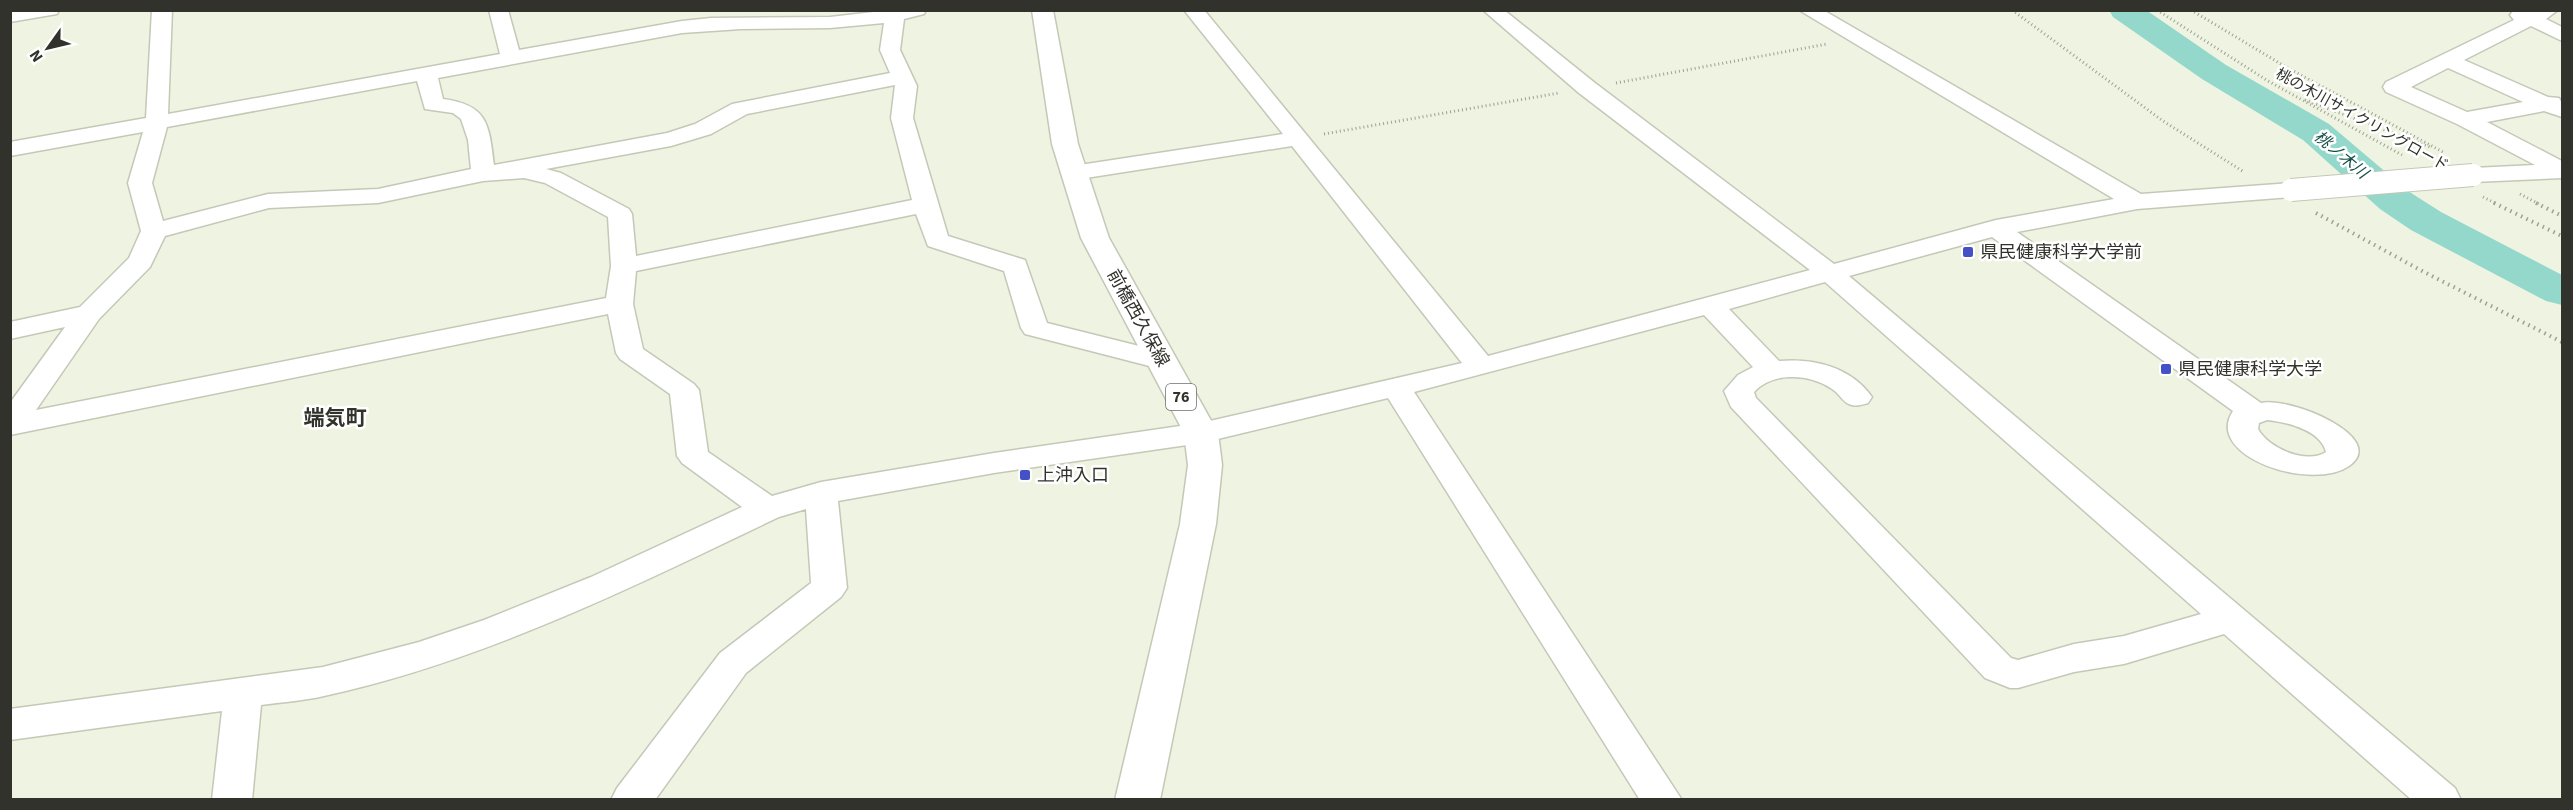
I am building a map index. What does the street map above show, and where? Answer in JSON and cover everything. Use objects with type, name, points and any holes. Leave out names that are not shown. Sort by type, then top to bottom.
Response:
[{"type":"main road","name":"前橋西久保線","points":[[1042,10],[1065,144],[1095,238],[1201,433],[1205,465],[1198,524],[1137,800]]},
{"type":"street","points":[[10,16],[50,10]]},
{"type":"street","points":[[11,425],[89,313],[141,261],[154,231],[140,183],[157,122],[162,10]]},
{"type":"street","points":[[498,10],[510,58]]},
{"type":"street","points":[[1192,10],[1298,138],[1481,368]]},
{"type":"street","points":[[1492,10],[1587,88],[1831,274],[2442,800]]},
{"type":"street","points":[[1808,10],[2137,201]]},
{"type":"street","points":[[2505,10],[2541,15],[2562,35]]},
{"type":"street","points":[[10,149],[714,22],[838,22],[906,13]]},
{"type":"street","points":[[906,13],[890,50],[906,86],[902,118],[937,241],[1016,266],[1035,328],[1161,360]]},
{"type":"street","points":[[2541,15],[2394,87],[2465,119],[2562,170]]},
{"type":"street","points":[[2446,60],[2557,105]]},
{"type":"street","points":[[426,73],[433,104],[465,110],[472,116],[476,124],[483,174]]},
{"type":"street","points":[[154,231],[268,201],[378,196],[671,139],[703,129],[740,109],[751,106],[902,77]]},
{"type":"street","points":[[2465,119],[2557,105]]},
{"type":"street","points":[[1073,173],[1298,138]]},
{"type":"street","points":[[10,725],[323,682],[424,655],[603,586],[767,509],[821,493],[994,463],[1201,433],[1397,389],[1996,228],[2137,201],[2291,190],[2476,185],[2562,170]]},
{"type":"street","points":[[483,174],[524,171],[553,178],[620,214],[624,266],[619,304],[630,354],[684,390],[693,456],[767,509]]},
{"type":"street","points":[[624,266],[925,205]]},
{"type":"street","points":[[1996,228],[2254,412]]},
{"type":"street","points":[[11,425],[619,304]]},
{"type":"street","points":[[1711,306],[1772,371]]},
{"type":"street","points":[[10,331],[89,313]]},
{"type":"street","points":[[1857,397],[1843,382],[1820,373],[1793,370],[1772,371],[1759,375],[1739,391],[1742,401],[1998,668],[2005,672],[2018,674],[2074,658],[2124,650],[2229,619]]},
{"type":"street","points":[[1397,389],[1662,800]]},
{"type":"street","points":[[631,800],[733,663],[830,588],[821,493]]},
{"type":"street","points":[[232,800],[243,694]]},
{"type":"path","name":"桃の木川サイクリングロード","points":[[2157,10],[2302,100],[2406,157]]},
{"type":"path","points":[[2191,10],[2286,67],[2424,140],[2447,155]]},
{"type":"path","points":[[1298,138],[1858,38]]},
{"type":"path","points":[[2302,100],[2314,102],[2437,149]]},
{"type":"path","points":[[2476,185],[2562,236]]},
{"type":"path","points":[[2518,193],[2562,216]]},
{"type":"waterway","name":"桃ノ木川","points":[[2124,10],[2214,72],[2316,132],[2394,200],[2426,221],[2562,292]]},
{"type":"place","name":"県民健康科学大学前","points":[[1968,252]]},
{"type":"place","name":"県民健康科学大学","points":[[2166,369]]},
{"type":"place","name":"上沖入口","points":[[1025,475]]},
{"type":"district","name":"端気町","points":[[335,418]]}]
